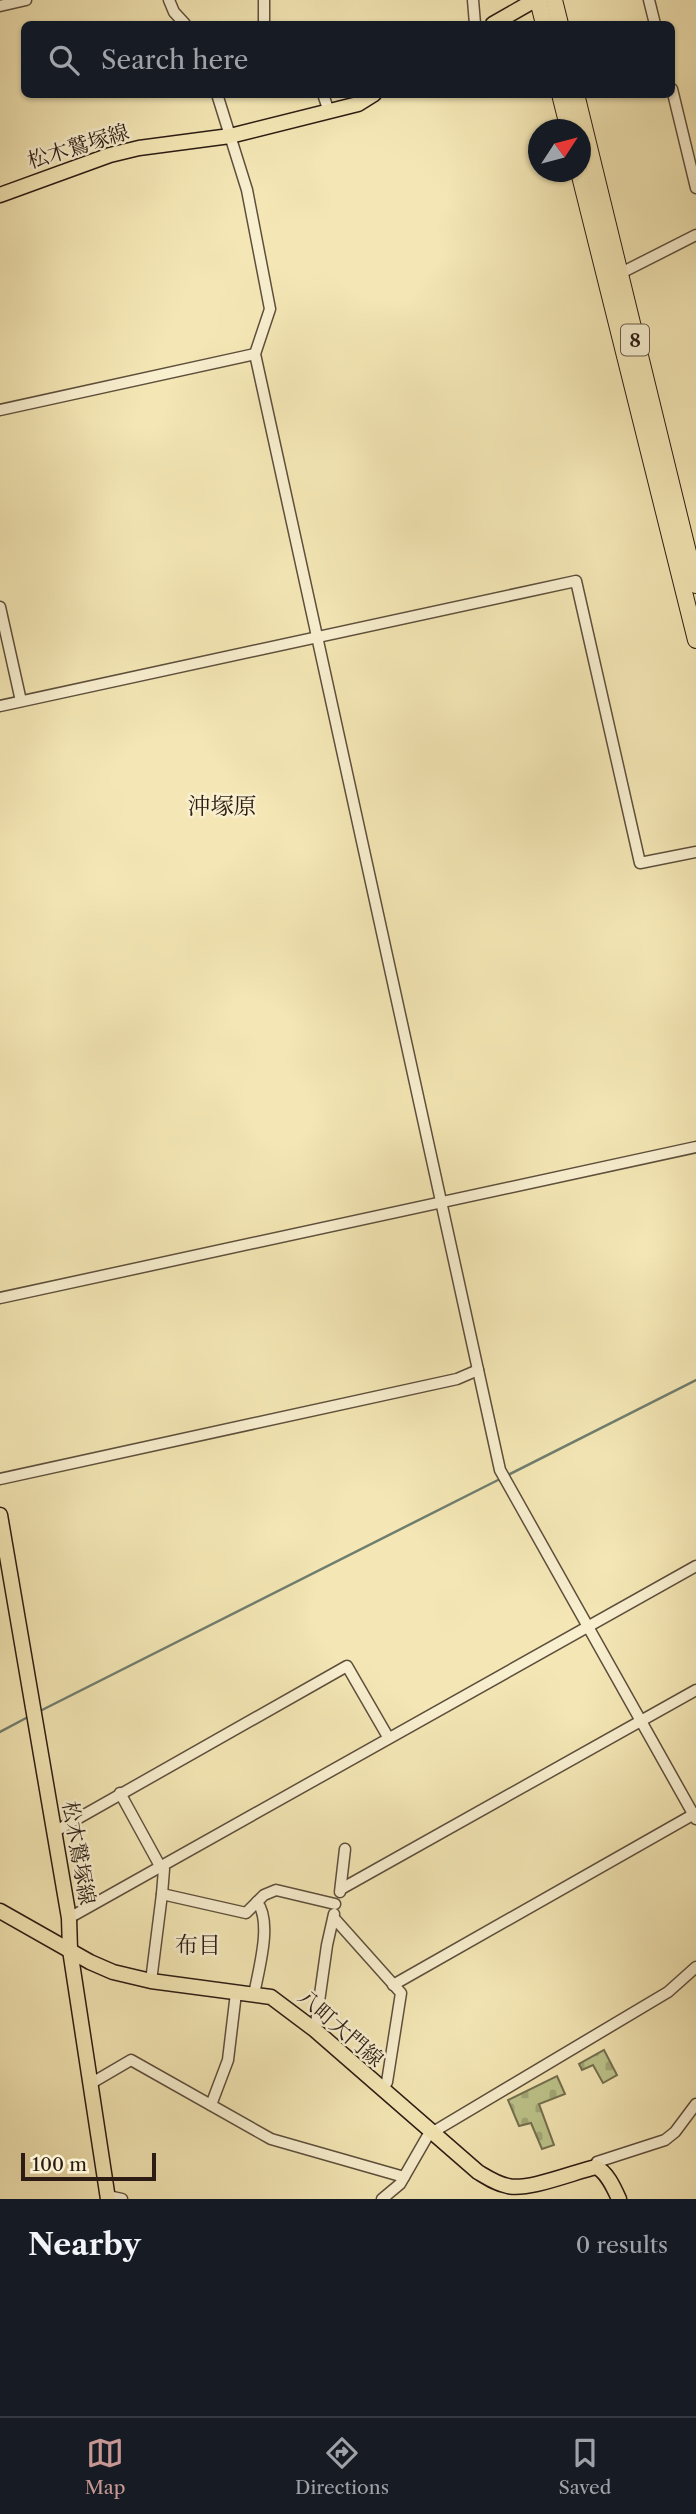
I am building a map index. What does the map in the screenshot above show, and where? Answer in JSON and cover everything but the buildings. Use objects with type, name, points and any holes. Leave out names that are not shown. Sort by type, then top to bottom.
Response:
[{"type":"highway","points":[[537,0],[543,21]]},
{"type":"highway","points":[[554,0],[559,21]]},
{"type":"highway","points":[[562,98],[567,119]]},
{"type":"highway","name":"8","points":[[577,98],[619,274],[692,555],[696,585]]},
{"type":"highway","name":"8","points":[[582,182],[696,640]]},
{"type":"main road","points":[[498,21],[537,0]]},
{"type":"main road","name":"松木鷲塚線","points":[[0,195],[110,155],[139,148],[230,136],[358,104],[368,98]]},
{"type":"main road","name":"松木鷲塚線","points":[[0,1515],[69,1918],[70,1950],[90,2084],[113,2198]]},
{"type":"main road","name":"八町大門線","points":[[0,1911],[113,1972],[151,1981],[271,1997],[315,2030],[478,2172],[496,2183],[511,2187],[525,2186],[596,2168]]},
{"type":"main road","points":[[596,2168],[601,2169],[619,2199]]},
{"type":"street","points":[[0,6],[26,0]]},
{"type":"street","points":[[169,0],[174,12],[182,21]]},
{"type":"street","points":[[264,0],[264,21]]},
{"type":"street","points":[[472,0],[475,21]]},
{"type":"street","points":[[649,0],[654,21]]},
{"type":"street","points":[[218,98],[250,203],[270,309],[255,354],[500,1470],[640,1722],[695,1815],[393,1985]]},
{"type":"street","points":[[324,98],[329,112]]},
{"type":"street","points":[[673,98],[696,188]]},
{"type":"street","points":[[619,274],[696,235]]},
{"type":"street","points":[[0,410],[255,354]]},
{"type":"street","points":[[0,706],[576,581],[640,863],[696,852]]},
{"type":"street","points":[[0,607],[3,634],[21,701]]},
{"type":"street","points":[[0,1298],[696,1147]]},
{"type":"street","points":[[0,1479],[457,1379],[478,1370]]},
{"type":"street","points":[[69,1918],[696,1566]]},
{"type":"street","points":[[54,1832],[347,1666],[388,1737]]},
{"type":"street","points":[[341,1889],[696,1690]]},
{"type":"street","points":[[120,1793],[164,1869],[151,1981]]},
{"type":"street","points":[[315,2030],[327,1945],[335,1904],[341,1889],[345,1849]]},
{"type":"street","points":[[162,1894],[246,1913],[264,1895],[275,1890],[335,1904]]},
{"type":"street","points":[[254,1995],[264,1940],[262,1909],[257,1902]]},
{"type":"street","points":[[334,1918],[401,1993],[387,2082],[382,2090]]},
{"type":"street","points":[[382,2199],[400,2184],[427,2137],[433,2132],[668,1992],[696,1968]]},
{"type":"street","points":[[211,2105],[228,2060],[236,1993]]},
{"type":"street","points":[[90,2084],[131,2060],[271,2139],[404,2177]]},
{"type":"street","points":[[596,2168],[597,2162],[664,2140],[675,2132],[696,2105]]},
{"type":"green space","points":[[604,2050],[617,2075],[603,2083],[593,2065],[582,2070],[579,2064]]},
{"type":"green space","points":[[557,2076],[565,2094],[539,2104],[554,2145],[542,2149],[531,2123],[519,2126],[508,2100]]},
{"type":"waterway","points":[[506,1476],[696,1380]]},
{"type":"waterway","points":[[40,1711],[500,1479]]},
{"type":"waterway","points":[[0,1732],[28,1717]]},
{"type":"district","name":"沖塚原","points":[[222,806]]},
{"type":"district","name":"布目","points":[[198,1945]]}]
